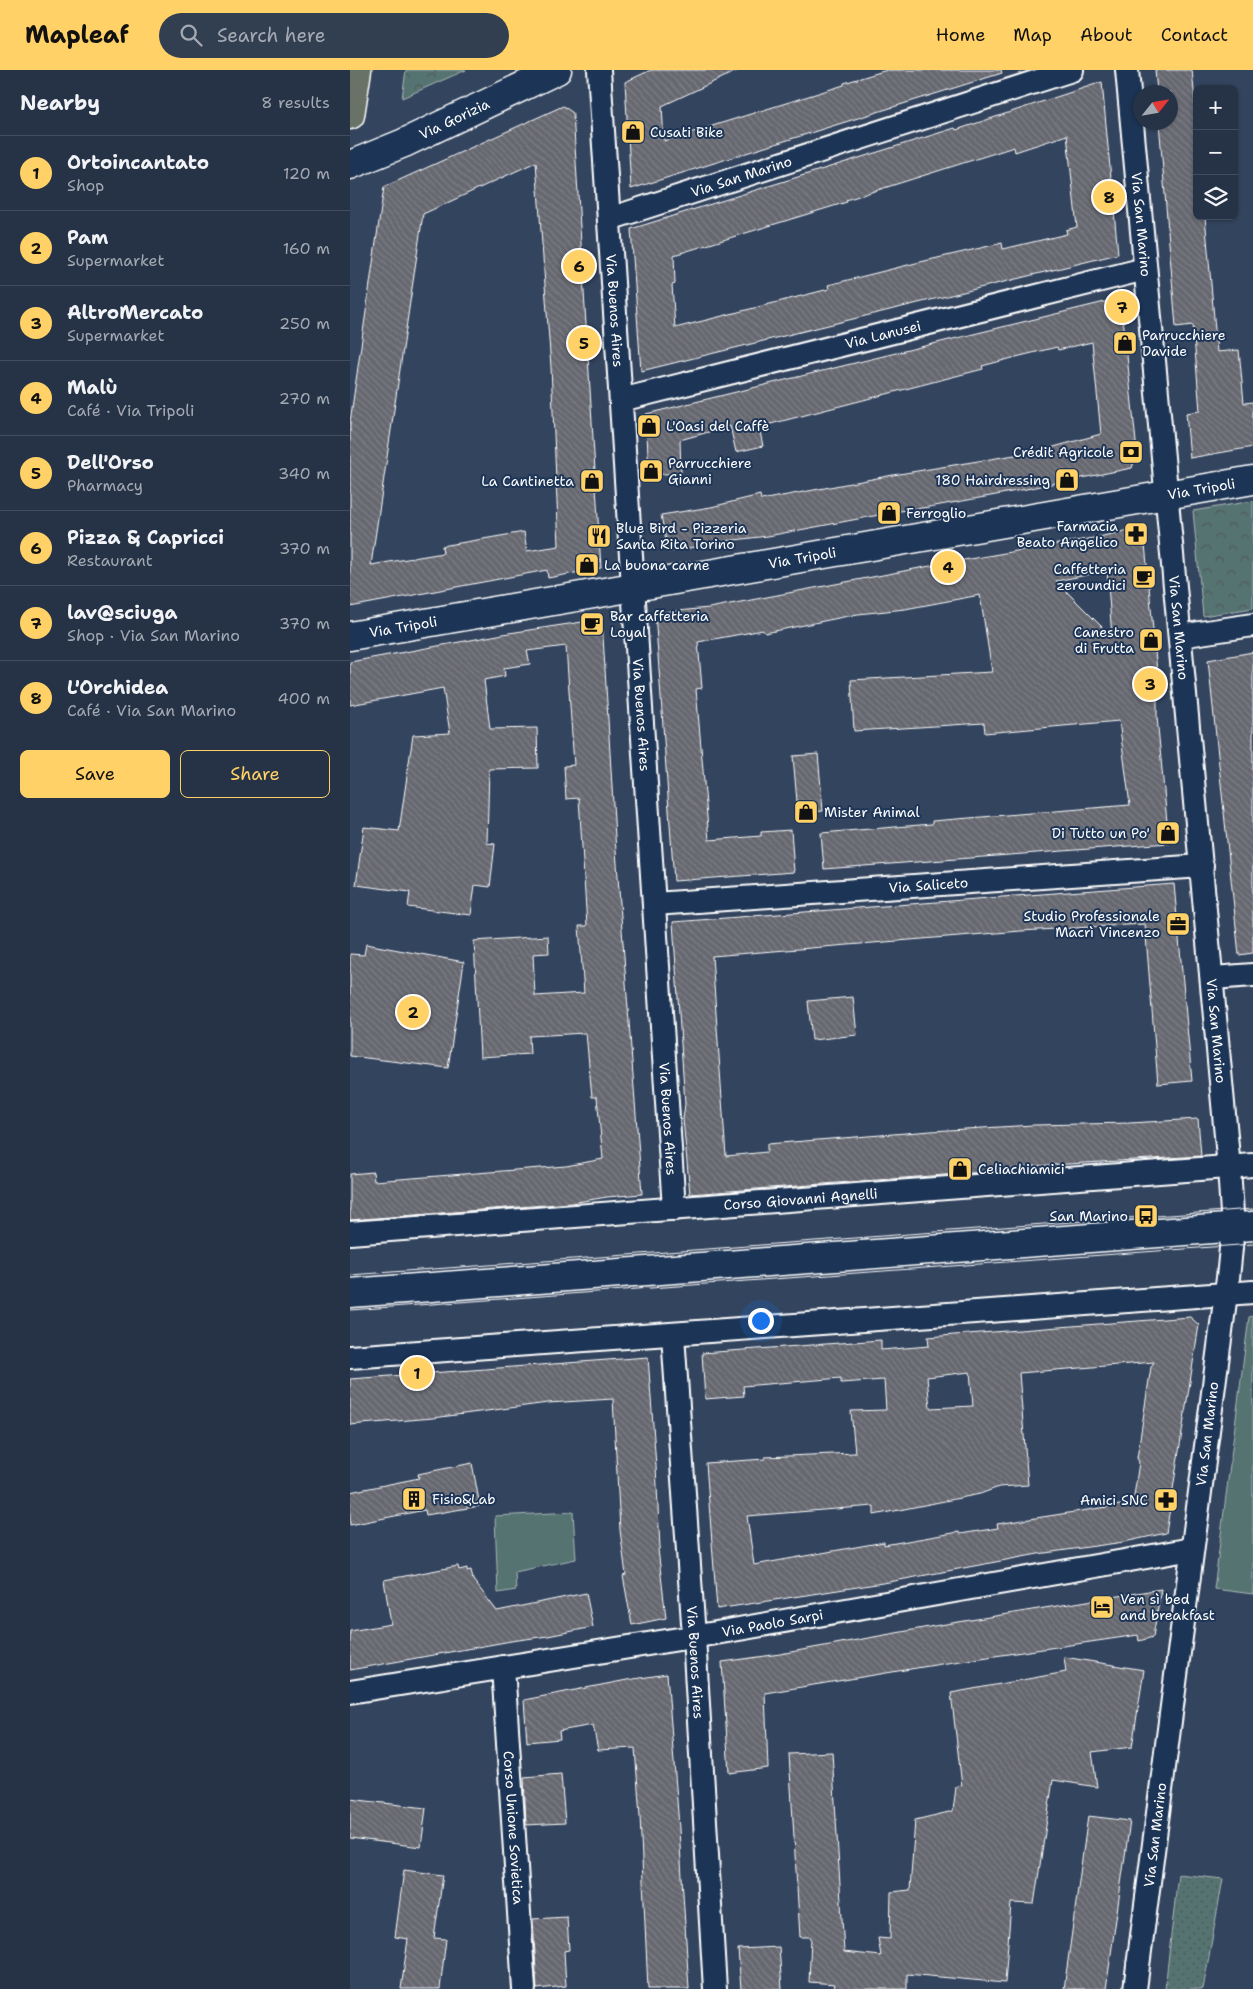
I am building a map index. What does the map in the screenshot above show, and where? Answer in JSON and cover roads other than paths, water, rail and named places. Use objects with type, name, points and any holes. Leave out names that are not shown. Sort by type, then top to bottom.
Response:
[{"type":"main road","points":[[350,115],[357,70]]},
{"type":"street","name":"Via Gorizia","points":[[350,165],[404,143],[557,70]]},
{"type":"street","name":"Via Buenos Aires","points":[[599,70],[674,1209]]},
{"type":"street","name":"Via San Marino","points":[[609,219],[1072,70]]},
{"type":"street","name":"Via San Marino","points":[[1127,70],[1213,978],[1229,1168],[1243,1227],[1226,1294],[1135,1989]]},
{"type":"street","name":"Via Lanusei","points":[[621,400],[1145,269]]},
{"type":"street","name":"Via Tripoli","points":[[350,636],[1253,480]]},
{"type":"street","points":[[1180,636],[1253,624]]},
{"type":"street","name":"Via Saliceto","points":[[654,904],[1202,866]]},
{"type":"street","points":[[1213,978],[1253,975]]},
{"type":"street","name":"Corso Giovanni Agnelli","points":[[350,1233],[1253,1166]]},
{"type":"street","points":[[350,1293],[1243,1227]]},
{"type":"street","points":[[350,1357],[1253,1292]]},
{"type":"street","name":"Via Buenos Aires","points":[[674,1335],[715,1989]]},
{"type":"street","name":"Via Paolo Sarpi","points":[[350,1692],[694,1636],[1192,1549]]},
{"type":"street","name":"Corso Unione Sovietica","points":[[503,1667],[524,1989]]},
{"type":"tram line","points":[[350,1275],[1253,1209]]},
{"type":"tram line","points":[[350,1310],[1253,1244]]},
{"type":"place","name":"Cusati Bike","points":[[633,132]]},
{"type":"place","name":"L'Orchidea","points":[[1109,197]]},
{"type":"place","name":"Pizza & Capricci","points":[[579,266]]},
{"type":"place","name":"lav@sciuga","points":[[1122,307]]},
{"type":"place","name":"Dell'Orso","points":[[584,343]]},
{"type":"place","name":"Parrucchiere Davide","points":[[1125,343]]},
{"type":"place","name":"L'Oasi del Caffè","points":[[649,426]]},
{"type":"place","name":"Crédit Agricole","points":[[1131,452]]},
{"type":"place","name":"Parrucchiere Gianni","points":[[651,471]]},
{"type":"place","name":"180 Hairdressing","points":[[1067,480]]},
{"type":"place","name":"La Cantinetta","points":[[592,481]]},
{"type":"place","name":"Ferroglio","points":[[889,513]]},
{"type":"place","name":"Farmacia Beato Angelico","points":[[1136,534]]},
{"type":"place","name":"Blue Bird - Pizzeria Santa Rita Torino","points":[[599,536]]},
{"type":"place","name":"La buona carne","points":[[587,565]]},
{"type":"place","name":"Malù","points":[[948,567]]},
{"type":"place","name":"Caffetteria zeroundici","points":[[1144,577]]},
{"type":"place","name":"Bar caffetteria Loyal","points":[[592,624]]},
{"type":"place","name":"Canestro di Frutta","points":[[1151,640]]},
{"type":"place","name":"AltroMercato","points":[[1150,684]]},
{"type":"place","name":"Mister Animal","points":[[806,812]]},
{"type":"place","name":"Di Tutto un Po'","points":[[1168,833]]},
{"type":"place","name":"Studio Professionale Macrì Vincenzo","points":[[1178,924]]},
{"type":"place","name":"Pam","points":[[413,1012]]},
{"type":"place","name":"Celiachiamici","points":[[960,1169]]},
{"type":"place","name":"San Marino","points":[[1146,1216]]},
{"type":"place","name":"Ortoincantato","points":[[417,1373]]},
{"type":"place","name":"Fisio&Lab","points":[[414,1499]]},
{"type":"place","name":"Amici SNC","points":[[1166,1500]]},
{"type":"place","name":"Ven sì bed and breakfast","points":[[1102,1607]]}]
